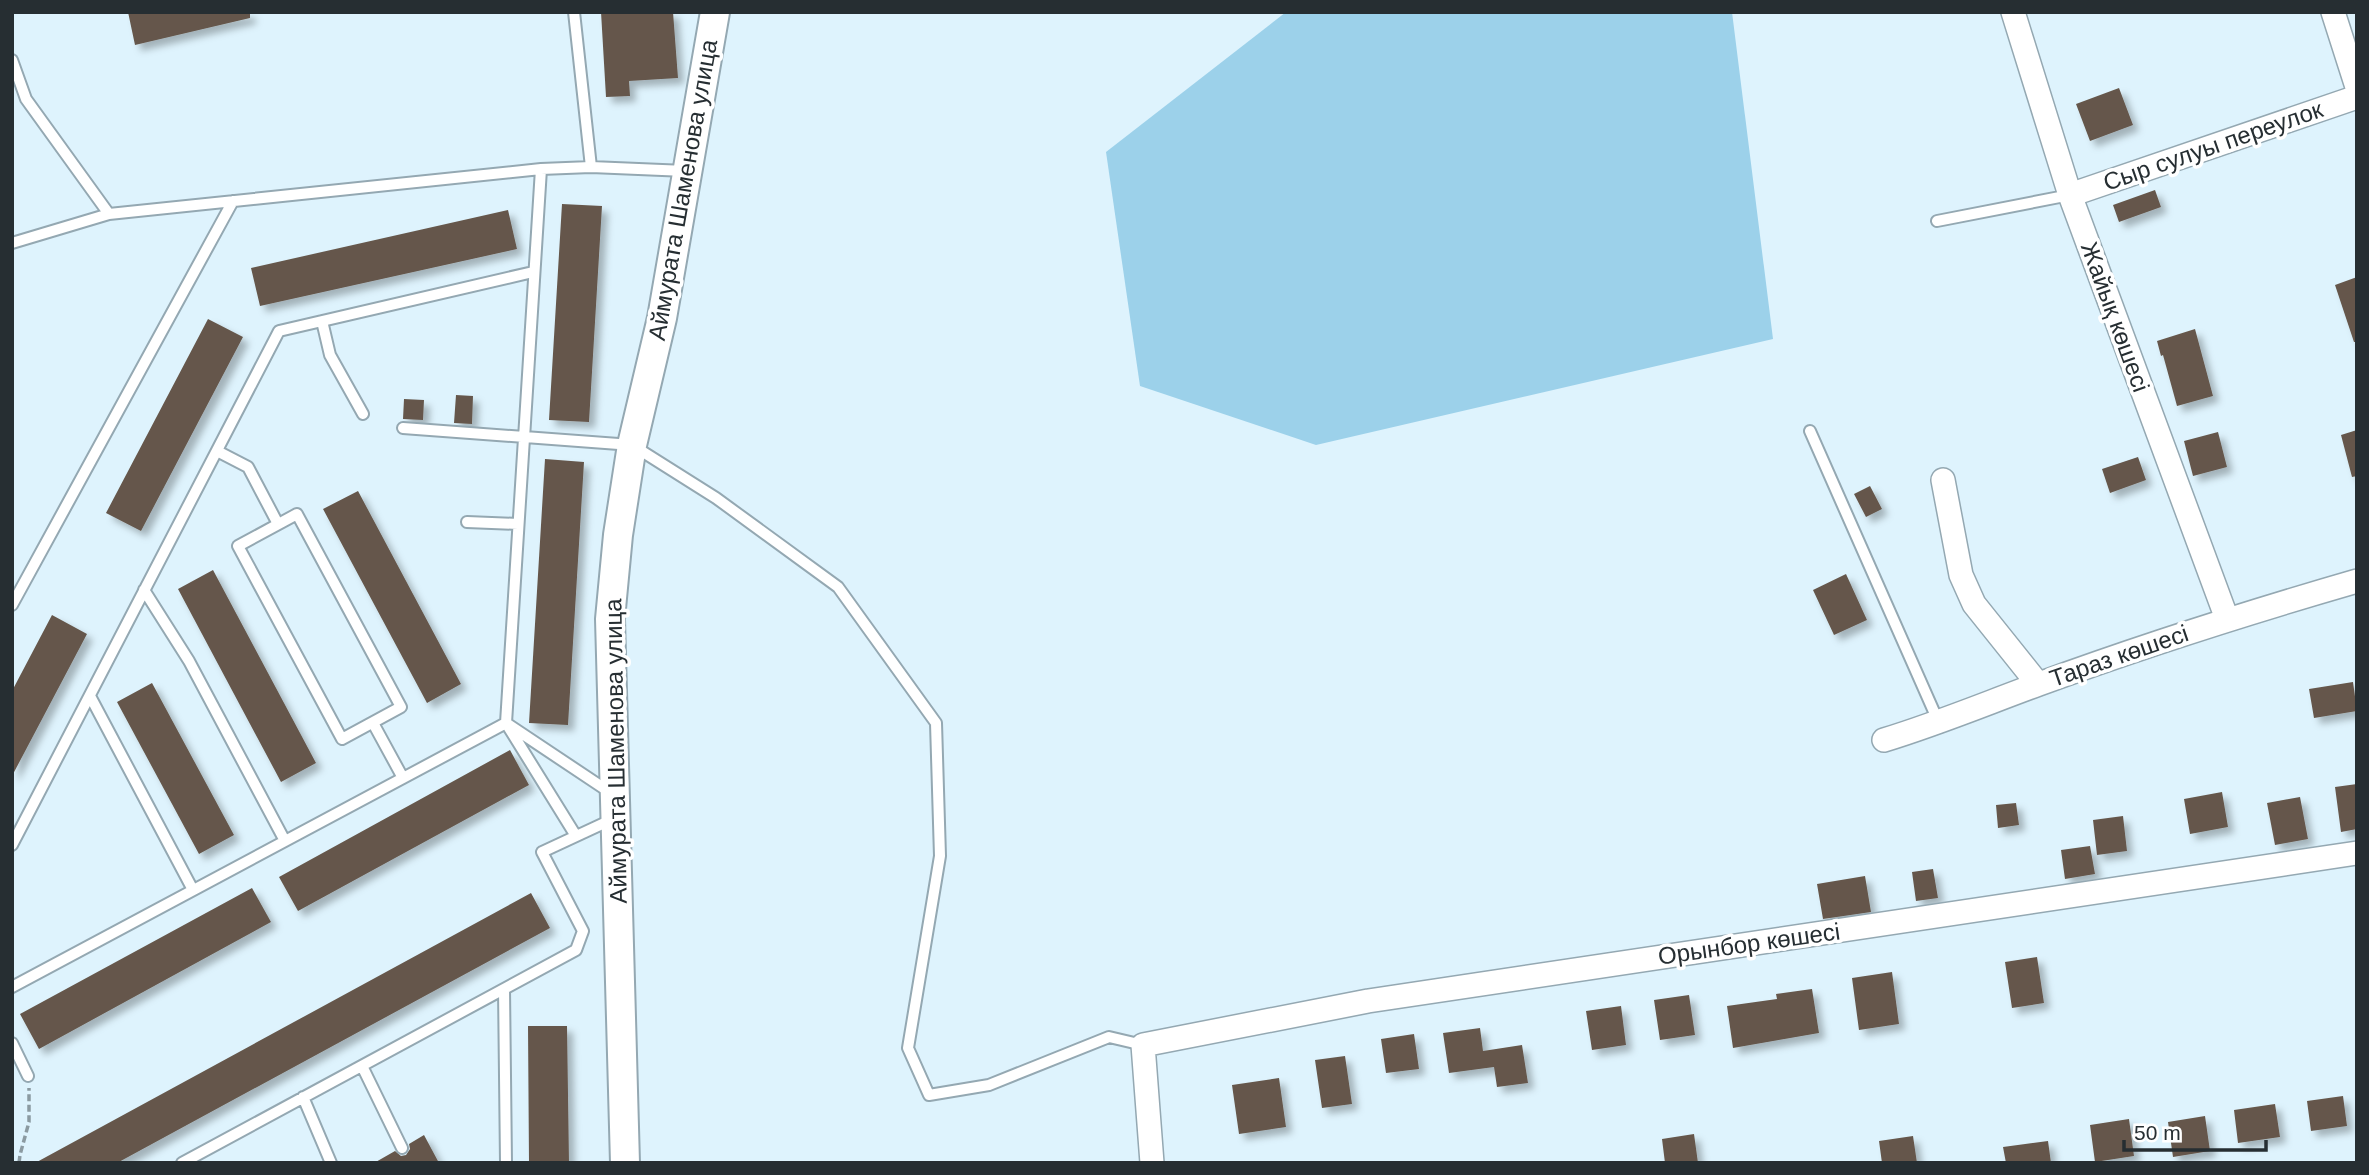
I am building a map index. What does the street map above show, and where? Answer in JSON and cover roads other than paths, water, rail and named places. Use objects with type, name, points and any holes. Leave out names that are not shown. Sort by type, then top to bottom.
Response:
[{"type":"street","name":"Аймурата Шаменова улица","points":[[625,1163],[610,619],[618,535],[632,445],[662,317],[715,12]]},
{"type":"street","name":"Жайық көшесі","points":[[2013,12],[2070,195],[2227,619]]},
{"type":"street","points":[[2333,12],[2357,87]]},
{"type":"street","name":"Сыр сулуы переулок","points":[[2070,195],[2357,97]]},
{"type":"street","points":[[1943,480],[1961,575],[1974,604],[2038,684]]},
{"type":"street","name":"Тараз көшесі","points":[[1884,740],[1939,723],[2038,684],[2227,619],[2357,582]]},
{"type":"street","name":"Орынбор көшесі","points":[[1143,1045],[1368,1001],[2357,853]]},
{"type":"street","points":[[1143,1045],[1152,1163]]},
{"type":"lane","points":[[574,12],[591,167]]},
{"type":"lane","points":[[12,60],[26,99],[109,214]]},
{"type":"lane","points":[[12,243],[109,214],[541,169],[591,167],[686,171]]},
{"type":"lane","points":[[541,169],[506,723],[576,836]]},
{"type":"lane","points":[[1937,221],[2070,195]]},
{"type":"lane","points":[[12,605],[233,201]]},
{"type":"lane","points":[[12,845],[279,331],[533,272]]},
{"type":"lane","points":[[322,321],[330,355],[363,414]]},
{"type":"lane","points":[[403,428],[632,445],[716,498],[838,587],[936,723],[940,856],[908,1048],[929,1096],[989,1085],[1109,1037],[1143,1045]]},
{"type":"lane","points":[[1810,431],[1939,723]]},
{"type":"lane","points":[[217,451],[248,467],[278,524]]},
{"type":"lane","points":[[297,513],[401,707],[373,723],[342,739],[238,545],[297,513]]},
{"type":"lane","points":[[467,522],[518,524]]},
{"type":"lane","points":[[144,590],[189,661],[285,841]]},
{"type":"lane","points":[[90,696],[193,890]]},
{"type":"lane","points":[[373,723],[403,778]]},
{"type":"lane","points":[[182,1163],[576,950],[583,931],[542,852],[576,836],[615,806],[506,723]]},
{"type":"lane","points":[[12,987],[506,723]]},
{"type":"lane","points":[[504,989],[506,1163]]},
{"type":"lane","points":[[12,1043],[29,1076]]},
{"type":"lane","points":[[362,1066],[402,1148]]},
{"type":"lane","points":[[303,1097],[331,1163]]}]
